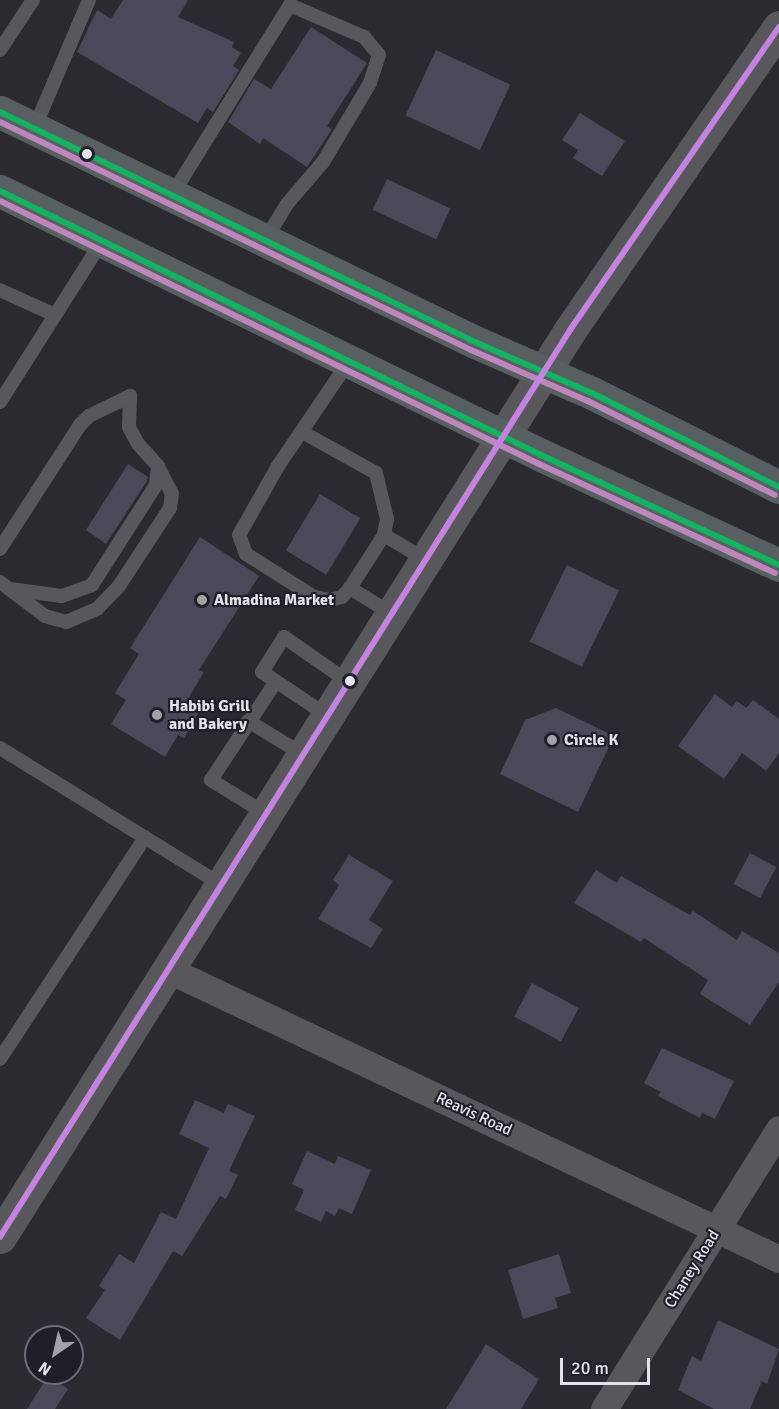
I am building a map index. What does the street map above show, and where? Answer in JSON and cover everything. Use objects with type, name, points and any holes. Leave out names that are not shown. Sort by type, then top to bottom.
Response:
[{"type":"main road","points":[[0,112],[545,372],[779,487]]},
{"type":"main road","points":[[0,191],[505,437],[779,565]]},
{"type":"street","points":[[0,1237],[545,372],[779,27]]},
{"type":"street","name":"Reavis Road","points":[[169,970],[779,1258]]},
{"type":"street","name":"Chaney Road","points":[[604,1409],[779,1129]]},
{"type":"lane","points":[[0,50],[33,0]]},
{"type":"lane","points":[[34,129],[89,0]]},
{"type":"lane","points":[[172,195],[291,2],[364,37],[379,55],[370,82],[323,162],[286,204],[265,240]]},
{"type":"lane","points":[[0,402],[102,241]]},
{"type":"lane","points":[[0,290],[55,315]]},
{"type":"lane","points":[[304,433],[376,473],[387,519],[384,535],[342,597],[314,597],[246,554],[240,545],[243,526],[278,466],[304,433],[349,361]]},
{"type":"lane","points":[[0,549],[89,416],[130,396],[129,427],[138,444],[158,466],[172,494],[170,508],[118,586],[97,609],[66,622],[45,616],[2,585]]},
{"type":"lane","points":[[2,585],[62,596],[92,585],[156,485],[158,466]]},
{"type":"lane","points":[[384,535],[427,561]]},
{"type":"lane","points":[[350,588],[393,615]]},
{"type":"lane","points":[[328,717],[262,672],[284,637],[350,683]]},
{"type":"lane","points":[[267,815],[211,780],[275,682]]},
{"type":"lane","points":[[248,721],[304,755]]},
{"type":"lane","points":[[0,748],[222,885]]},
{"type":"lane","points":[[0,1059],[145,837]]},
{"type":"building","points":[[123,0],[188,0],[178,17],[234,42],[232,47],[241,53],[233,66],[239,70],[213,112],[207,108],[198,123],[77,52],[97,10],[111,19]]},
{"type":"building","points":[[311,27],[367,63],[327,126],[332,129],[307,167],[263,138],[260,144],[228,122],[254,79],[271,89]]},
{"type":"building","points":[[436,50],[510,85],[480,150],[406,115]]},
{"type":"building","points":[[580,113],[625,141],[602,176],[573,158],[578,150],[562,140]]},
{"type":"building","points":[[387,179],[450,209],[436,239],[373,210]]},
{"type":"building","points":[[128,464],[148,477],[147,481],[106,544],[86,530]]},
{"type":"building","points":[[320,494],[360,518],[326,575],[286,551]]},
{"type":"building","points":[[200,537],[259,576],[199,670],[204,672],[189,697],[203,705],[184,738],[178,735],[165,757],[111,724],[126,700],[115,693],[139,654],[130,648]]},
{"type":"building","points":[[567,565],[619,590],[582,667],[530,641]]},
{"type":"building","points":[[715,694],[732,707],[737,701],[746,708],[753,700],[779,719],[779,753],[766,771],[742,753],[724,779],[678,746]]},
{"type":"building","points":[[556,708],[614,736],[578,812],[500,774],[525,720]]},
{"type":"building","points":[[750,853],[776,867],[760,898],[734,884]]},
{"type":"building","points":[[349,855],[393,881],[369,920],[383,929],[371,948],[318,919],[339,885],[333,880]]},
{"type":"building","points":[[596,870],[617,883],[621,876],[690,915],[693,911],[737,940],[742,931],[779,953],[779,982],[750,1025],[700,994],[708,980],[644,938],[641,942],[574,903]]},
{"type":"building","points":[[532,983],[579,1008],[561,1041],[514,1017]]},
{"type":"building","points":[[662,1048],[734,1081],[715,1119],[702,1113],[700,1118],[658,1096],[661,1092],[644,1083]]},
{"type":"building","points":[[195,1100],[224,1113],[228,1104],[255,1116],[229,1171],[238,1175],[226,1199],[220,1196],[182,1256],[173,1251],[120,1340],[86,1318],[105,1290],[99,1286],[119,1254],[134,1263],[161,1212],[176,1219],[209,1148],[179,1134]]},
{"type":"building","points":[[307,1151],[335,1164],[338,1156],[371,1170],[352,1214],[339,1208],[335,1216],[326,1211],[321,1222],[295,1210],[304,1190],[292,1184]]},
{"type":"building","points":[[559,1254],[571,1293],[555,1298],[558,1308],[523,1319],[508,1270]]},
{"type":"building","points":[[718,1320],[779,1349],[767,1384],[762,1381],[750,1409],[714,1409],[678,1390],[692,1356],[701,1361]]},
{"type":"building","points":[[486,1344],[539,1379],[521,1409],[446,1409]]},
{"type":"building","points":[[42,1385],[62,1385],[68,1389],[55,1409],[27,1409]]},
{"type":"transit line","points":[[0,1237],[570,330],[779,27]]},
{"type":"transit line","points":[[0,112],[475,342],[592,393],[779,487]]},
{"type":"transit line","points":[[0,122],[471,350],[588,401],[775,495]]},
{"type":"transit line","points":[[0,191],[541,455],[779,565]]},
{"type":"transit line","points":[[0,201],[537,463],[775,573]]},
{"type":"place","name":"Almadina Market","points":[[202,600]]},
{"type":"place","name":"Habibi Grill and Bakery","points":[[157,715]]},
{"type":"place","name":"Circle K","points":[[552,740]]}]
